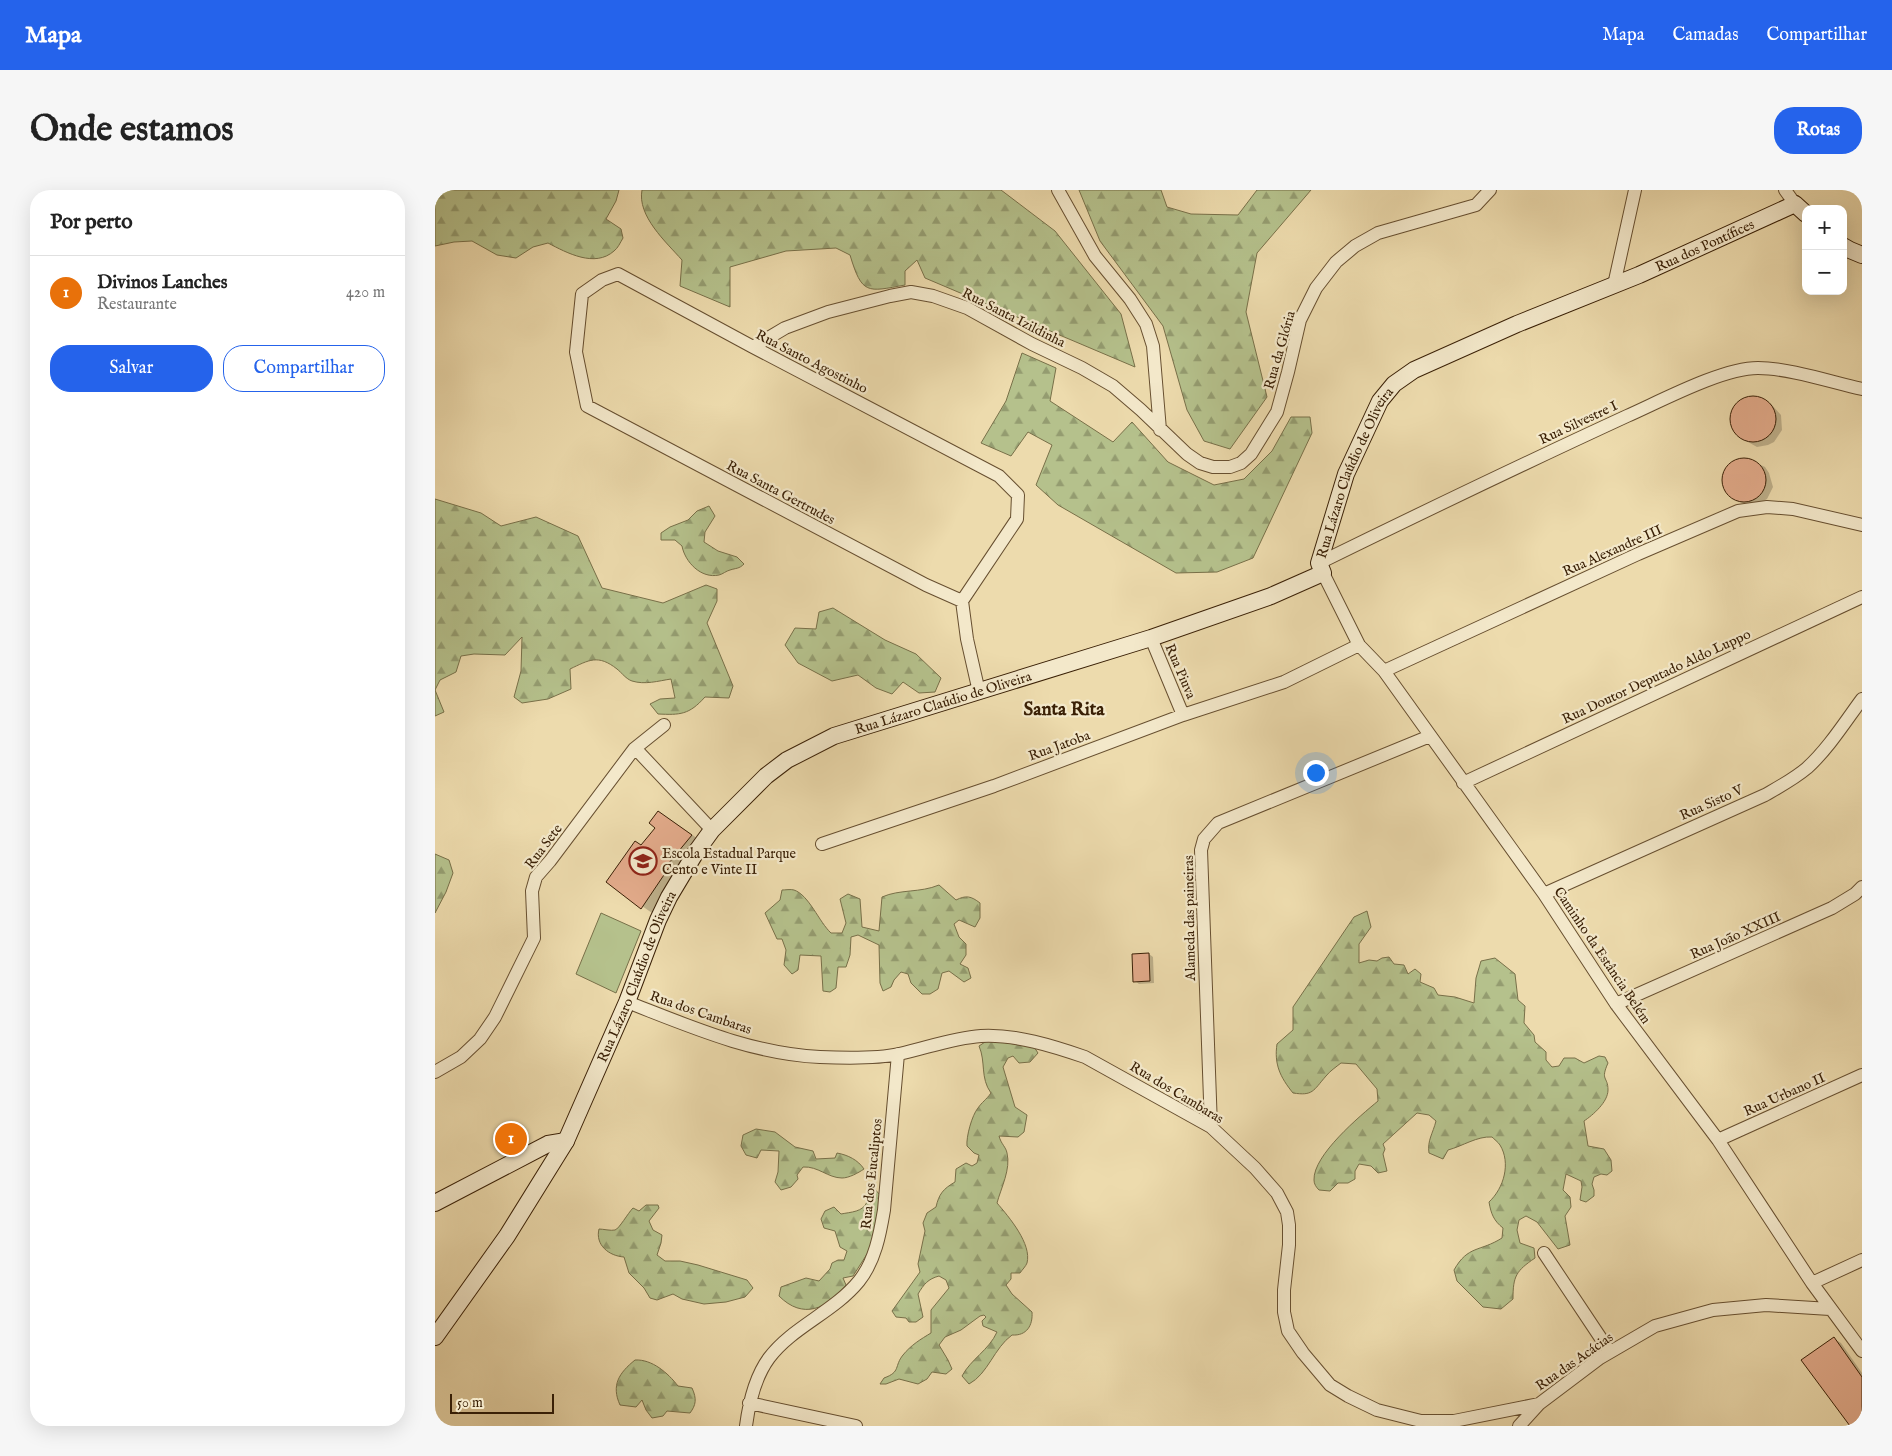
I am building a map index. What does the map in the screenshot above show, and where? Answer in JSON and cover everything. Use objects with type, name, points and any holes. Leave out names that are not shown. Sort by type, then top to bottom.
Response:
[{"type":"street","points":[[1058,190],[1095,256],[1130,299],[1145,324],[1153,346],[1160,430]]},
{"type":"street","name":"Rua da Glória","points":[[1160,430],[1200,463],[1213,467],[1230,467],[1241,463],[1251,454],[1277,412],[1300,320],[1316,288],[1336,262],[1355,246],[1378,233],[1476,205],[1490,190]]},
{"type":"street","points":[[1614,285],[1635,190]]},
{"type":"street","points":[[1785,190],[1801,209]]},
{"type":"street","name":"Rua dos Pontífices","points":[[1614,285],[1801,209]]},
{"type":"street","points":[[1847,248],[1862,255]]},
{"type":"street","name":"Rua Santo Agostinho","points":[[587,406],[576,352],[582,294],[602,280],[618,274],[999,476],[1018,495],[1017,518],[962,601]]},
{"type":"street","name":"Rua Lázaro Claúdio de Oliveira","points":[[435,1337],[507,1236],[566,1141],[627,1002],[669,897],[696,852],[712,830],[766,776],[787,760],[835,736],[1151,638],[1271,596],[1321,568],[1349,466],[1381,401],[1393,384],[1414,370],[1517,324],[1614,285]]},
{"type":"street","name":"Rua Santa Izildinha","points":[[753,347],[785,328],[828,312],[911,292],[933,296],[967,308],[1113,386],[1141,410],[1160,430]]},
{"type":"street","name":"Rua Silvestre I","points":[[1321,568],[1527,462],[1690,388],[1732,372],[1758,368],[1787,372],[1862,390]]},
{"type":"street","name":"Rua Santa Gertrudes","points":[[587,406],[926,585],[962,601]]},
{"type":"street","name":"Rua Alexandre III","points":[[1384,672],[1638,554],[1738,511],[1767,506],[1793,509],[1862,525]]},
{"type":"street","name":"Caminho da Estância Belém","points":[[1321,568],[1359,645],[1384,672],[1543,894],[1617,1004],[1718,1140],[1812,1283],[1862,1351]]},
{"type":"street","name":"Rua Doutor Deputado Aldo Luppo","points":[[1463,783],[1862,597]]},
{"type":"street","points":[[962,601],[967,639],[979,692]]},
{"type":"street","name":"Rua Piuva","points":[[1151,638],[1183,715]]},
{"type":"street","name":"Rua Jatoba","points":[[822,844],[994,786],[1183,715],[1284,682],[1359,645]]},
{"type":"street","name":"Rua Sisto V","points":[[1543,894],[1765,795],[1790,781],[1808,767],[1833,738],[1862,698]]},
{"type":"street","name":"Rua Sete","points":[[435,1072],[461,1057],[480,1038],[495,1017],[534,938],[531,891],[536,877],[551,862],[635,748],[664,725]]},
{"type":"street","name":"Alameda das paineiras","points":[[1211,1127],[1202,902],[1201,850],[1205,839],[1219,823],[1430,736]]},
{"type":"street","points":[[635,748],[712,830]]},
{"type":"street","name":"Rua João XXIII","points":[[1617,1004],[1832,908],[1855,894],[1862,887]]},
{"type":"street","name":"Rua dos Cambaras","points":[[627,1002],[733,1042],[799,1055],[820,1057],[898,1054],[943,1041],[982,1036],[1014,1038],[1063,1050],[1102,1065],[1211,1127],[1255,1168],[1277,1193],[1287,1212],[1289,1225],[1289,1245],[1284,1290],[1284,1312],[1288,1331],[1303,1353],[1330,1385],[1377,1410],[1421,1421],[1454,1421],[1539,1404]]},
{"type":"street","name":"Rua dos Eucaliptos","points":[[746,1426],[749,1403],[769,1358],[786,1340],[837,1304],[860,1280],[875,1252],[881,1234],[884,1210],[898,1054]]},
{"type":"street","name":"Rua Urbano II","points":[[1718,1140],[1862,1075]]},
{"type":"street","points":[[435,1203],[548,1144],[566,1141]]},
{"type":"street","points":[[1543,1253],[1610,1352]]},
{"type":"street","points":[[1812,1283],[1862,1260]]},
{"type":"street","name":"Rua das Acácias","points":[[1519,1426],[1539,1404],[1610,1352],[1655,1326],[1713,1310],[1766,1305],[1830,1309]]},
{"type":"street","points":[[749,1403],[856,1426]]},
{"type":"green space","points":[[435,190],[619,190],[616,201],[606,219],[621,229],[623,238],[614,251],[606,256],[590,259],[564,251],[548,243],[533,247],[516,258],[497,255],[472,241],[435,246]]},
{"type":"green space","points":[[642,190],[1001,190],[1055,231],[1121,314],[1135,367],[925,278],[917,260],[905,271],[905,285],[882,289],[868,288],[858,278],[850,255],[836,248],[786,251],[730,267],[730,307],[680,286],[682,260],[648,219],[642,200]]},
{"type":"green space","points":[[1079,190],[1161,190],[1167,207],[1191,214],[1238,215],[1257,190],[1311,190],[1257,253],[1246,312],[1267,397],[1230,449],[1204,441],[1187,410],[1163,326],[1100,241]]},
{"type":"green space","points":[[1022,353],[1056,368],[1050,401],[1113,442],[1132,422],[1168,462],[1214,485],[1244,479],[1272,451],[1291,417],[1310,417],[1312,433],[1253,558],[1217,572],[1176,573],[1058,505],[1036,485],[1052,445],[1028,432],[1011,456],[981,443],[1006,401]]},
{"type":"green space","points":[[435,499],[481,513],[501,526],[536,517],[578,536],[602,588],[663,603],[706,585],[717,589],[717,601],[707,623],[733,686],[729,698],[705,697],[684,713],[658,714],[650,704],[660,699],[675,698],[671,679],[647,683],[632,681],[610,664],[604,661],[593,660],[570,669],[571,689],[548,699],[522,703],[514,697],[521,671],[522,637],[505,655],[474,654],[461,656],[456,672],[440,680],[435,690]]},
{"type":"green space","points":[[709,506],[715,516],[705,532],[704,542],[718,551],[737,557],[744,564],[739,568],[712,576],[695,568],[687,558],[682,546],[675,540],[661,540],[661,533],[670,527],[688,520],[697,511]]},
{"type":"green space","points":[[833,608],[885,640],[916,654],[941,678],[935,692],[919,693],[903,682],[892,694],[876,688],[858,675],[832,681],[798,663],[785,645],[795,628],[816,629],[819,612]]},
{"type":"green space","points":[[435,690],[444,712],[435,716]]},
{"type":"green space","points":[[435,854],[449,860],[453,873],[435,913]]},
{"type":"green space","points":[[939,885],[956,900],[968,897],[980,903],[980,918],[975,927],[959,920],[954,924],[959,937],[966,944],[966,955],[960,964],[968,968],[971,978],[964,982],[949,971],[942,973],[938,989],[930,994],[922,994],[911,983],[908,974],[901,972],[891,987],[883,991],[880,983],[879,945],[858,935],[851,937],[850,955],[846,967],[838,967],[836,988],[830,992],[823,991],[821,956],[800,955],[798,970],[792,974],[784,965],[786,950],[782,939],[777,939],[765,913],[780,900],[782,890],[794,890],[804,897],[831,933],[842,933],[846,923],[840,899],[848,894],[860,899],[862,927],[879,931],[882,897]]},
{"type":"green space","points":[[1367,911],[1371,927],[1359,944],[1359,963],[1369,960],[1377,961],[1389,957],[1394,964],[1404,965],[1408,974],[1415,969],[1421,974],[1420,982],[1434,988],[1438,995],[1455,997],[1474,1003],[1476,978],[1481,961],[1495,958],[1515,974],[1518,1000],[1525,1006],[1524,1023],[1534,1035],[1535,1042],[1546,1052],[1546,1060],[1552,1067],[1559,1066],[1564,1058],[1575,1058],[1584,1063],[1599,1056],[1605,1057],[1608,1063],[1604,1076],[1608,1086],[1606,1099],[1596,1112],[1584,1121],[1588,1146],[1604,1149],[1611,1160],[1612,1171],[1607,1175],[1601,1174],[1594,1177],[1592,1184],[1594,1196],[1586,1202],[1580,1200],[1581,1181],[1566,1174],[1563,1190],[1570,1197],[1571,1207],[1565,1216],[1570,1245],[1558,1249],[1537,1222],[1526,1216],[1519,1220],[1517,1230],[1520,1243],[1534,1248],[1535,1258],[1517,1275],[1513,1299],[1501,1309],[1483,1307],[1457,1281],[1454,1270],[1464,1256],[1502,1238],[1503,1228],[1493,1217],[1489,1202],[1502,1183],[1505,1160],[1500,1145],[1492,1137],[1475,1140],[1448,1150],[1443,1159],[1429,1153],[1430,1141],[1436,1121],[1429,1115],[1417,1113],[1383,1144],[1387,1171],[1378,1173],[1371,1166],[1359,1164],[1355,1171],[1355,1179],[1348,1183],[1338,1183],[1330,1191],[1319,1190],[1315,1184],[1316,1170],[1321,1159],[1339,1137],[1378,1101],[1377,1089],[1356,1064],[1341,1063],[1329,1072],[1315,1089],[1309,1093],[1293,1093],[1277,1064],[1277,1044],[1293,1030],[1293,1007],[1354,917]]},
{"type":"green space","points":[[601,913],[641,931],[616,993],[576,974]]},
{"type":"green space","points":[[988,1040],[1034,1047],[1038,1053],[1030,1062],[1019,1063],[1013,1056],[1008,1058],[1003,1067],[1015,1107],[1027,1115],[1024,1132],[1018,1137],[999,1136],[1006,1151],[1008,1165],[997,1203],[1018,1231],[1026,1248],[1028,1256],[1026,1264],[1020,1273],[1011,1273],[1011,1279],[1006,1285],[1012,1294],[1032,1312],[1030,1325],[1022,1334],[1012,1335],[1006,1340],[976,1380],[969,1384],[962,1376],[997,1332],[983,1326],[982,1321],[986,1317],[984,1315],[961,1330],[945,1337],[939,1345],[952,1369],[946,1374],[932,1372],[927,1379],[918,1384],[899,1379],[886,1384],[880,1384],[884,1378],[895,1371],[906,1351],[931,1333],[931,1310],[949,1288],[946,1280],[939,1276],[922,1287],[918,1294],[923,1317],[916,1322],[909,1322],[906,1318],[896,1317],[892,1311],[920,1272],[918,1264],[925,1231],[923,1223],[927,1213],[936,1207],[940,1195],[955,1182],[956,1169],[966,1163],[972,1166],[977,1163],[979,1155],[967,1146],[967,1142],[970,1126],[976,1111],[991,1093],[985,1082],[979,1046]]},
{"type":"green space","points":[[756,1129],[775,1132],[795,1147],[813,1151],[816,1159],[835,1158],[837,1153],[852,1158],[864,1169],[856,1174],[842,1178],[813,1168],[803,1167],[797,1175],[798,1179],[791,1187],[781,1190],[775,1182],[778,1172],[779,1151],[761,1150],[757,1158],[746,1155],[741,1146],[743,1135]]},
{"type":"green space","points":[[873,1187],[880,1195],[880,1211],[876,1218],[875,1233],[869,1251],[853,1276],[843,1278],[846,1285],[831,1300],[814,1308],[797,1308],[779,1296],[781,1287],[806,1278],[819,1281],[830,1269],[832,1263],[844,1260],[847,1251],[840,1247],[835,1231],[824,1228],[821,1219],[825,1211],[834,1207],[841,1214],[860,1210],[868,1200]]},
{"type":"green space","points":[[646,1205],[658,1205],[659,1208],[649,1221],[653,1230],[662,1235],[657,1255],[665,1261],[680,1261],[698,1265],[747,1280],[753,1288],[745,1297],[726,1302],[704,1304],[682,1299],[673,1294],[657,1300],[650,1298],[644,1288],[629,1273],[624,1257],[604,1249],[598,1235],[599,1229],[617,1229],[633,1208],[639,1211]]},
{"type":"green space","points":[[635,1360],[653,1364],[669,1376],[678,1386],[692,1388],[695,1402],[690,1413],[667,1411],[663,1416],[652,1418],[642,1400],[636,1407],[620,1405],[616,1391],[618,1380]]},
{"type":"building","points":[[1748,396],[1758,396],[1770,402],[1775,410],[1775,428],[1770,436],[1762,441],[1748,442],[1740,439],[1733,432],[1730,424],[1730,414],[1733,406],[1740,399]]},
{"type":"building","points":[[1740,458],[1748,458],[1760,464],[1766,480],[1760,496],[1748,502],[1740,502],[1728,496],[1722,484],[1722,476],[1728,464]]},
{"type":"building","name":"Escola Estadual Parque Cento e Vinte II","points":[[658,811],[692,835],[668,864],[670,866],[641,909],[606,882],[635,841],[641,845],[655,828],[649,823]]},
{"type":"building","points":[[1149,953],[1150,981],[1133,982],[1132,954]]},
{"type":"building","points":[[1834,1337],[1862,1377],[1862,1426],[1850,1426],[1801,1360]]},
{"type":"place","name":"Escola Estadual Parque Cento e Vinte II","points":[[643,861]]},
{"type":"place","name":"Divinos Lanches","points":[[511,1139]]},
{"type":"district","name":"Santa Rita","points":[[1064,708]]}]
